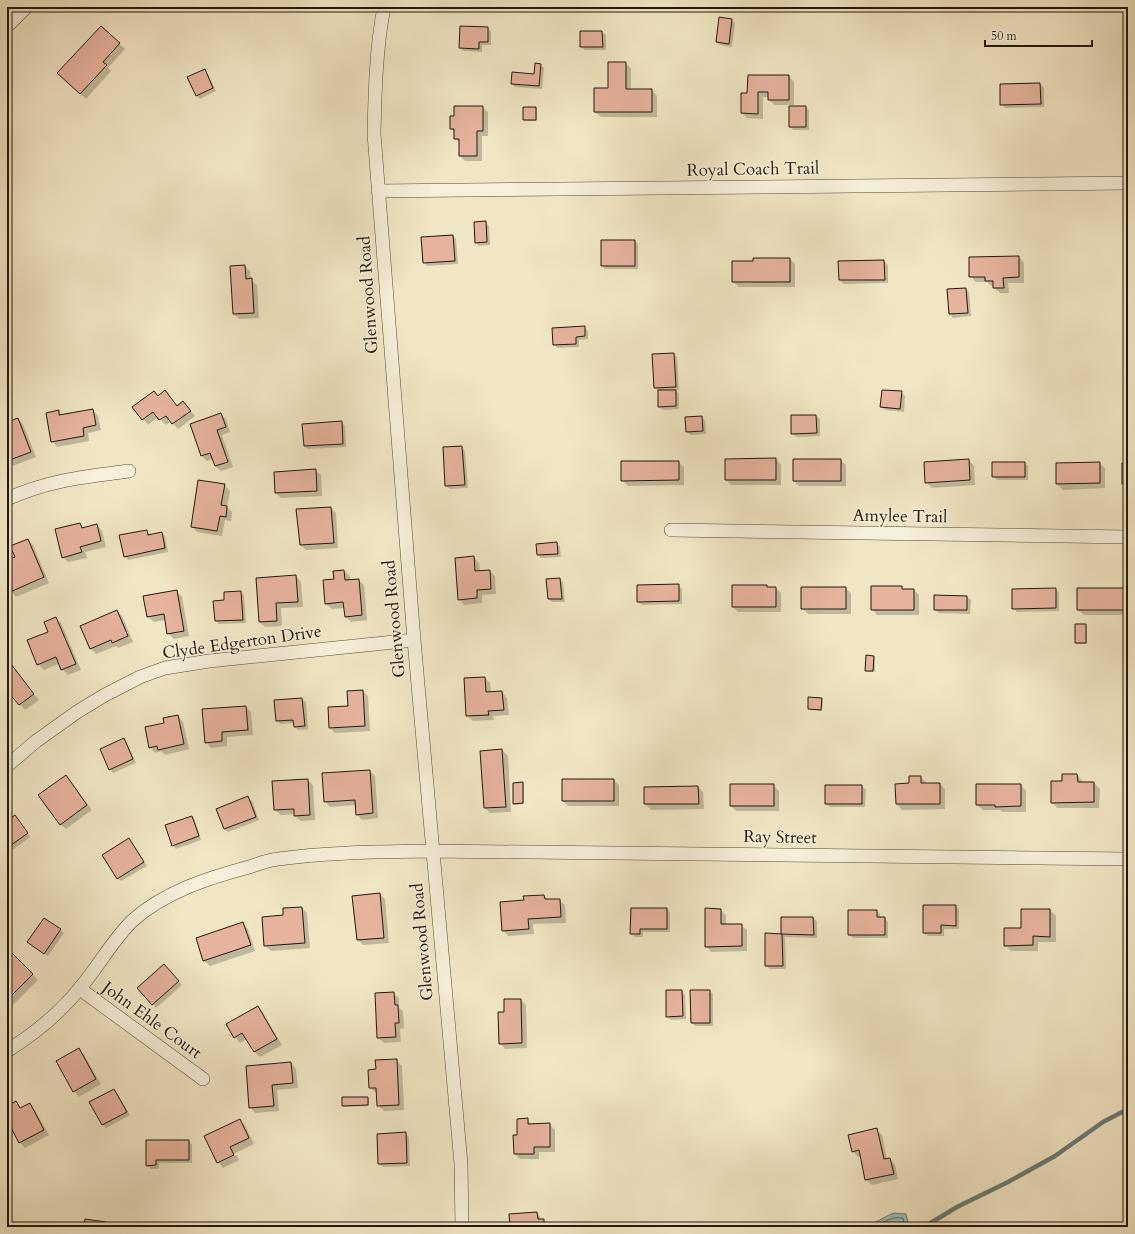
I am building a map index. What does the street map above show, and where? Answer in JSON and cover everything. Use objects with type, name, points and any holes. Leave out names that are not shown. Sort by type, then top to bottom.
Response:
[{"type":"main road","points":[[7,22],[22,7]]},
{"type":"street","name":"Glenwood Road","points":[[384,7],[380,28],[375,87],[374,134],[414,640],[460,1164],[462,1227]]},
{"type":"street","name":"Royal Coach Trail","points":[[378,191],[1128,183]]},
{"type":"street","points":[[7,500],[38,487],[56,482],[73,478],[130,471]]},
{"type":"street","name":"Amylee Trail","points":[[671,530],[1128,537]]},
{"type":"street","name":"Clyde Edgerton Drive","points":[[7,766],[35,742],[77,712],[105,695],[140,677],[165,668],[209,661],[414,640]]},
{"type":"street","name":"Ray Street","points":[[7,1051],[45,1024],[80,989],[119,937],[132,922],[146,910],[174,893],[203,881],[277,859],[355,853],[432,851],[1128,860]]},
{"type":"street","name":"John Ehle Court","points":[[80,989],[203,1079]]},
{"type":"water","points":[[891,1214],[906,1214],[909,1227],[866,1227]]},
{"type":"building","points":[[719,17],[732,19],[729,44],[716,42]]},
{"type":"building","points":[[101,26],[120,43],[103,62],[107,65],[80,94],[57,73]]},
{"type":"building","points":[[460,26],[488,27],[488,42],[479,42],[479,49],[459,48]]},
{"type":"building","points":[[580,31],[602,31],[603,47],[580,47]]},
{"type":"building","points":[[608,62],[626,62],[626,89],[652,89],[652,112],[594,112],[594,88],[608,88]]},
{"type":"building","points":[[535,63],[541,64],[539,86],[511,84],[512,72],[534,74]]},
{"type":"building","points":[[205,69],[213,88],[196,96],[187,77]]},
{"type":"building","points":[[748,75],[789,75],[789,100],[768,100],[768,92],[758,92],[758,114],[741,113],[741,93],[747,93]]},
{"type":"building","points":[[1040,83],[1041,104],[1000,105],[1000,84]]},
{"type":"building","points":[[454,106],[483,106],[483,131],[477,131],[477,156],[459,156],[459,139],[454,139],[454,129],[450,129],[450,116],[454,116]]},
{"type":"building","points":[[789,106],[806,106],[806,127],[789,127]]},
{"type":"building","points":[[523,107],[536,107],[536,120],[523,120]]},
{"type":"building","points":[[486,221],[487,242],[475,243],[474,222]]},
{"type":"building","points":[[453,235],[455,261],[423,263],[421,237]]},
{"type":"building","points":[[601,240],[635,240],[635,266],[601,266]]},
{"type":"building","points":[[1019,256],[1019,277],[1003,278],[1004,288],[993,288],[993,281],[985,281],[985,277],[969,277],[969,257]]},
{"type":"building","points":[[753,258],[790,258],[790,282],[732,282],[732,261],[753,261]]},
{"type":"building","points":[[884,260],[885,280],[839,280],[838,261]]},
{"type":"building","points":[[245,265],[246,279],[252,278],[254,313],[233,314],[230,266]]},
{"type":"building","points":[[966,288],[968,313],[949,314],[947,289]]},
{"type":"building","points":[[585,326],[585,336],[576,337],[576,344],[553,345],[552,328]]},
{"type":"building","points":[[674,353],[676,387],[654,388],[652,354]]},
{"type":"building","points":[[165,390],[177,406],[183,401],[191,411],[172,424],[166,416],[159,420],[153,412],[142,420],[132,407],[154,391],[158,396]]},
{"type":"building","points":[[658,390],[676,390],[676,406],[658,407]]},
{"type":"building","points":[[882,390],[902,391],[900,409],[880,407]]},
{"type":"building","points":[[93,409],[96,425],[83,428],[84,436],[51,442],[46,413],[59,410],[59,415]]},
{"type":"building","points":[[221,413],[226,427],[217,430],[228,462],[215,466],[210,453],[201,456],[190,424]]},
{"type":"building","points":[[791,415],[816,415],[817,433],[791,434]]},
{"type":"building","points":[[702,416],[703,431],[686,432],[685,417]]},
{"type":"building","points":[[18,418],[31,452],[7,461],[7,422]]},
{"type":"building","points":[[342,421],[343,444],[304,446],[302,424]]},
{"type":"building","points":[[462,446],[465,485],[445,486],[443,447]]},
{"type":"building","points":[[776,458],[776,480],[725,480],[725,459]]},
{"type":"building","points":[[793,459],[841,459],[841,481],[793,481]]},
{"type":"building","points":[[969,459],[970,480],[925,483],[924,462]]},
{"type":"building","points":[[621,461],[679,461],[679,480],[621,481]]},
{"type":"building","points":[[992,462],[1025,462],[1025,477],[992,477]]},
{"type":"building","points":[[1100,462],[1100,483],[1056,484],[1056,463]]},
{"type":"building","points":[[1122,463],[1128,463],[1128,484],[1122,484]]},
{"type":"building","points":[[316,469],[317,491],[275,493],[274,472]]},
{"type":"building","points":[[198,480],[225,484],[221,505],[227,506],[226,517],[220,516],[217,531],[191,527]]},
{"type":"building","points":[[331,507],[334,543],[300,545],[296,509]]},
{"type":"building","points":[[80,523],[82,528],[97,524],[101,541],[80,547],[82,552],[62,558],[55,529]]},
{"type":"building","points":[[147,530],[148,535],[162,532],[165,548],[124,557],[119,535]]},
{"type":"building","points":[[28,539],[44,577],[10,592],[7,585],[7,560],[15,557],[10,546]]},
{"type":"building","points":[[557,542],[558,554],[537,555],[536,544]]},
{"type":"building","points":[[474,556],[475,571],[490,570],[491,589],[477,590],[477,598],[458,600],[455,558]]},
{"type":"building","points":[[344,570],[345,580],[359,579],[362,615],[345,617],[343,602],[325,604],[323,580],[334,579],[333,571]]},
{"type":"building","points":[[296,575],[298,602],[276,603],[277,621],[259,622],[256,578]]},
{"type":"building","points":[[560,578],[562,599],[548,599],[546,579]]},
{"type":"building","points":[[679,584],[679,601],[637,602],[637,585]]},
{"type":"building","points":[[732,585],[767,585],[767,587],[776,587],[776,607],[732,607]]},
{"type":"building","points":[[871,586],[902,586],[902,589],[914,589],[914,610],[871,610]]},
{"type":"building","points":[[801,587],[846,587],[846,609],[801,609]]},
{"type":"building","points":[[1056,588],[1056,608],[1012,609],[1012,589]]},
{"type":"building","points":[[1077,588],[1127,588],[1127,610],[1077,610]]},
{"type":"building","points":[[177,590],[184,631],[167,634],[164,614],[147,617],[143,596]]},
{"type":"building","points":[[241,591],[243,620],[215,621],[213,601],[224,600],[224,592]]},
{"type":"building","points":[[934,595],[967,596],[967,610],[934,610]]},
{"type":"building","points":[[117,610],[128,636],[112,643],[111,640],[90,649],[80,626]]},
{"type":"building","points":[[56,617],[76,664],[61,670],[56,657],[37,665],[27,640],[48,632],[44,622]]},
{"type":"building","points":[[1075,624],[1086,624],[1086,643],[1075,643]]},
{"type":"building","points":[[866,655],[874,656],[873,671],[865,671]]},
{"type":"building","points":[[11,664],[34,694],[19,705],[9,693],[7,695],[7,667]]},
{"type":"building","points":[[485,677],[486,692],[502,691],[504,710],[488,711],[489,715],[466,716],[464,678]]},
{"type":"building","points":[[363,690],[365,726],[329,728],[328,707],[348,706],[347,691]]},
{"type":"building","points":[[808,697],[822,698],[821,710],[808,709]]},
{"type":"building","points":[[302,698],[305,726],[294,727],[293,720],[276,721],[274,700]]},
{"type":"building","points":[[246,706],[248,730],[222,732],[222,741],[205,743],[202,709]]},
{"type":"building","points":[[178,715],[184,744],[158,750],[157,746],[149,748],[145,727],[164,723],[163,718]]},
{"type":"building","points":[[124,738],[133,759],[109,770],[100,749]]},
{"type":"building","points":[[502,749],[506,807],[484,808],[480,751]]},
{"type":"building","points":[[370,770],[373,813],[356,815],[355,800],[324,802],[322,773]]},
{"type":"building","points":[[1062,774],[1077,774],[1078,782],[1094,782],[1094,802],[1051,803],[1051,781],[1062,781]]},
{"type":"building","points":[[66,775],[87,805],[60,825],[38,795]]},
{"type":"building","points":[[909,776],[921,776],[921,783],[940,783],[940,804],[896,804],[895,784],[909,783]]},
{"type":"building","points":[[308,779],[310,815],[294,816],[294,809],[274,810],[272,781]]},
{"type":"building","points":[[562,779],[614,779],[614,801],[562,801]]},
{"type":"building","points":[[523,782],[523,803],[513,804],[513,783]]},
{"type":"building","points":[[730,784],[774,784],[774,806],[730,806]]},
{"type":"building","points":[[976,784],[1021,784],[1021,806],[995,807],[995,805],[976,805]]},
{"type":"building","points":[[825,785],[862,785],[862,804],[825,804]]},
{"type":"building","points":[[698,786],[699,804],[644,804],[644,787]]},
{"type":"building","points":[[248,796],[256,817],[224,829],[216,809]]},
{"type":"building","points":[[15,815],[28,833],[7,848],[7,821]]},
{"type":"building","points":[[192,816],[199,836],[172,846],[165,825]]},
{"type":"building","points":[[129,838],[144,862],[117,879],[102,855]]},
{"type":"building","points":[[380,893],[384,938],[357,940],[352,896]]},
{"type":"building","points":[[544,895],[545,899],[560,899],[561,917],[528,919],[529,929],[502,931],[500,902],[524,900],[523,896]]},
{"type":"building","points":[[923,905],[956,905],[956,926],[941,925],[941,933],[923,933]]},
{"type":"building","points":[[302,907],[305,943],[264,946],[262,917],[283,915],[283,908]]},
{"type":"building","points":[[631,908],[667,908],[667,929],[640,929],[640,934],[630,934]]},
{"type":"building","points":[[705,908],[721,909],[721,924],[742,924],[742,946],[705,947]]},
{"type":"building","points":[[1021,909],[1050,909],[1050,937],[1033,936],[1033,945],[1004,946],[1004,928],[1021,928]]},
{"type":"building","points":[[848,910],[877,910],[877,917],[885,917],[885,935],[848,935]]},
{"type":"building","points":[[781,917],[813,917],[814,935],[781,934]]},
{"type":"building","points":[[44,918],[61,929],[44,954],[27,942]]},
{"type":"building","points":[[243,922],[251,945],[203,961],[196,938]]},
{"type":"building","points":[[765,933],[782,934],[783,966],[765,966]]},
{"type":"building","points":[[12,953],[33,974],[7,1000],[7,958]]},
{"type":"building","points":[[164,964],[179,981],[152,1005],[137,988]]},
{"type":"building","points":[[666,990],[682,990],[683,1016],[666,1017]]},
{"type":"building","points":[[690,990],[710,990],[710,1023],[691,1023]]},
{"type":"building","points":[[394,992],[395,1005],[398,1005],[399,1023],[395,1023],[396,1037],[377,1038],[375,993]]},
{"type":"building","points":[[504,999],[521,999],[522,1043],[499,1044],[498,1012],[504,1012]]},
{"type":"building","points":[[258,1006],[277,1039],[254,1052],[242,1033],[234,1038],[226,1024]]},
{"type":"building","points":[[79,1048],[96,1079],[73,1092],[56,1061]]},
{"type":"building","points":[[397,1059],[399,1105],[377,1106],[376,1088],[369,1088],[368,1070],[376,1069],[375,1060]]},
{"type":"building","points":[[291,1062],[293,1083],[272,1085],[274,1106],[249,1108],[246,1066]]},
{"type":"building","points":[[114,1089],[127,1112],[102,1125],[89,1102]]},
{"type":"building","points":[[342,1097],[368,1097],[368,1105],[342,1106]]},
{"type":"building","points":[[16,1101],[20,1108],[30,1103],[44,1130],[19,1143],[7,1120],[7,1106]]},
{"type":"building","points":[[528,1118],[528,1124],[550,1123],[550,1147],[534,1147],[534,1154],[514,1154],[513,1135],[517,1135],[517,1119]]},
{"type":"building","points":[[240,1119],[249,1138],[230,1147],[234,1155],[217,1163],[204,1136]]},
{"type":"building","points":[[877,1128],[884,1159],[890,1158],[894,1174],[865,1180],[859,1150],[852,1152],[848,1135]]},
{"type":"building","points":[[406,1132],[407,1163],[378,1164],[377,1134]]},
{"type":"building","points":[[146,1140],[189,1140],[189,1160],[156,1160],[156,1165],[146,1166]]},
{"type":"building","points":[[537,1212],[538,1219],[544,1219],[544,1227],[510,1227],[509,1214]]},
{"type":"building","points":[[85,1219],[106,1222],[105,1227],[84,1227]]},
{"type":"waterway","points":[[924,1227],[957,1207],[1008,1182],[1055,1156],[1103,1122],[1128,1109]]}]
